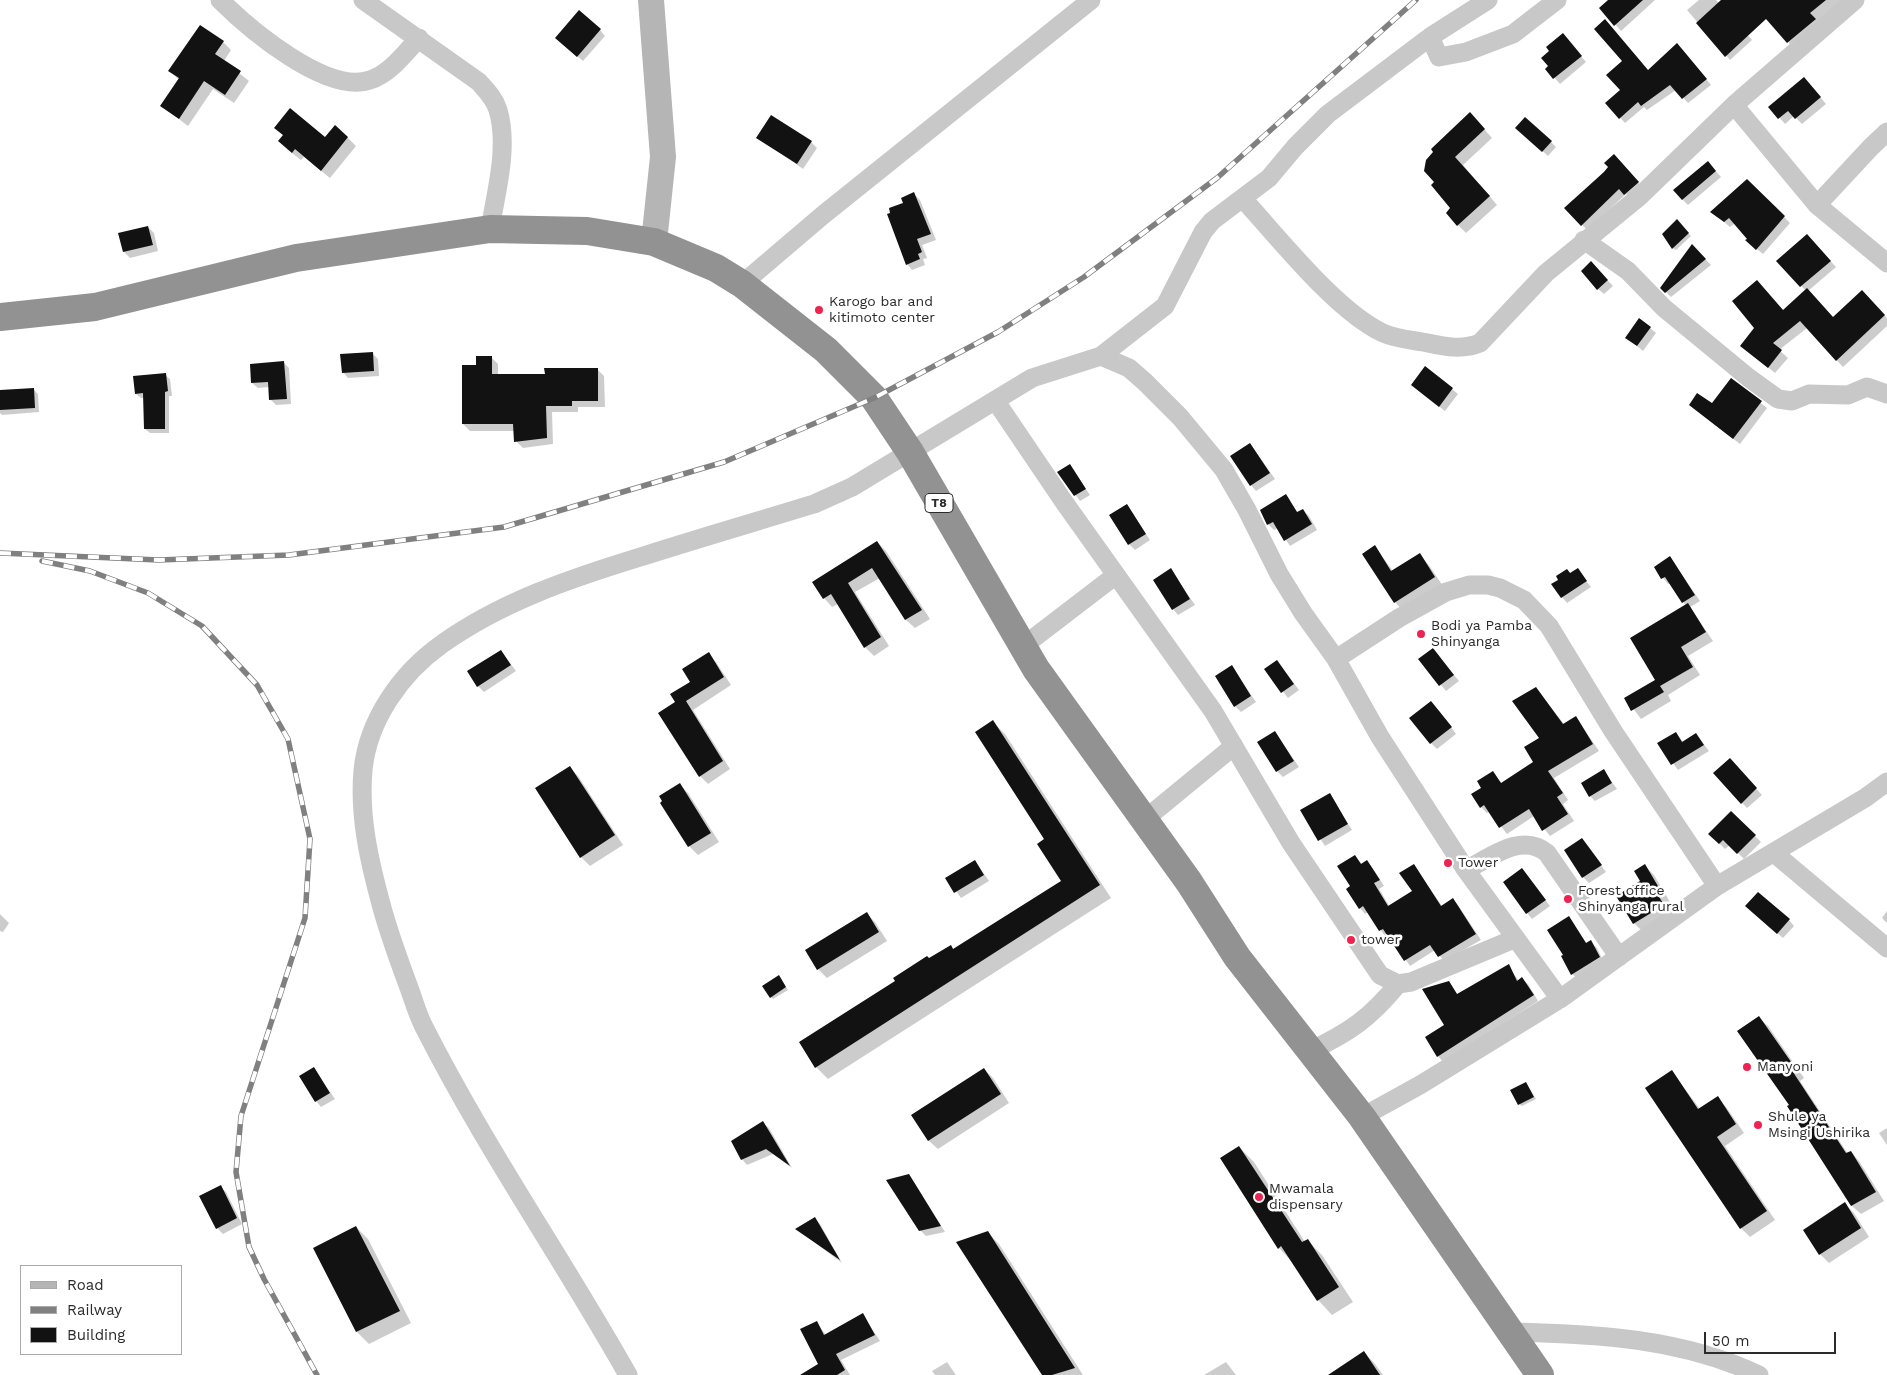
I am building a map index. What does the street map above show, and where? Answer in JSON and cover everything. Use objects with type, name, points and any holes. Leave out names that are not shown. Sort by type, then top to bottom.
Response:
[{"type":"highway","name":"T8","points":[[0,317],[95,307],[296,258],[490,229],[587,231],[654,242],[716,268],[742,284],[795,323],[851,374],[874,398],[910,452],[1022,647],[1144,820],[1237,957],[1362,1117],[1540,1375]]},
{"type":"street","points":[[220,0],[235,15],[287,54],[332,78],[340,80],[369,81],[376,78],[394,64],[419,38]]},
{"type":"street","points":[[364,0],[479,82],[491,94],[498,110],[502,136],[490,229]]},
{"type":"street","points":[[651,0],[662,157],[654,242]]},
{"type":"street","points":[[742,284],[823,215],[1091,0]]},
{"type":"street","points":[[628,1375],[491,1147],[422,1023],[387,927],[368,857],[362,801],[363,770],[373,730],[383,709],[410,670],[441,644],[482,619],[557,583],[814,504],[852,486],[1032,378],[1101,356],[1165,306],[1203,232],[1212,221],[1244,199],[1269,178],[1295,147],[1328,114],[1430,38],[1488,0]]},
{"type":"street","points":[[1430,38],[1439,57],[1466,52],[1513,34],[1557,0]]},
{"type":"street","points":[[1244,199],[1321,284],[1356,315],[1384,333],[1444,346],[1468,348],[1480,343],[1546,273],[1584,240],[1639,197],[1734,105],[1855,0]]},
{"type":"street","points":[[1734,105],[1817,205],[1887,263]]},
{"type":"street","points":[[1817,205],[1887,132]]},
{"type":"street","points":[[1584,240],[1628,271],[1664,308],[1749,378],[1778,399],[1792,401],[1809,394],[1848,395],[1867,387],[1887,394]]},
{"type":"street","points":[[1101,356],[1128,368],[1145,382],[1180,417],[1224,470],[1247,510],[1279,574],[1303,613],[1336,658],[1380,737],[1466,870],[1560,999]]},
{"type":"street","points":[[995,400],[1213,711],[1273,815],[1380,975],[1398,984],[1411,982],[1514,938]]},
{"type":"street","points":[[1022,647],[1116,575]]},
{"type":"street","points":[[1336,658],[1399,618],[1446,592],[1469,585],[1488,585],[1500,588],[1524,600],[1549,626],[1613,731],[1717,886]]},
{"type":"street","points":[[1144,820],[1234,746]]},
{"type":"street","points":[[1362,1117],[1420,1085],[1560,999],[1717,886],[1865,798],[1887,782]]},
{"type":"street","points":[[1466,870],[1518,845],[1531,844],[1540,847],[1548,853],[1619,957]]},
{"type":"street","points":[[1774,853],[1887,948]]},
{"type":"street","points":[[1310,1050],[1353,1029],[1377,1009],[1398,984]]},
{"type":"street","points":[[1511,1332],[1594,1334],[1670,1345],[1726,1360],[1759,1375]]},
{"type":"building","points":[[1608,0],[1643,0],[1614,26],[1599,8]]},
{"type":"building","points":[[1721,0],[1826,0],[1810,13],[1816,19],[1787,43],[1766,19],[1725,57],[1696,23]]},
{"type":"building","points":[[579,10],[601,29],[577,57],[555,38]]},
{"type":"building","points":[[1605,19],[1648,70],[1677,43],[1707,79],[1682,99],[1670,85],[1641,106],[1638,102],[1619,119],[1605,103],[1620,90],[1606,75],[1622,61],[1594,29]]},
{"type":"building","points":[[200,25],[224,41],[215,54],[241,71],[225,95],[204,81],[179,119],[160,106],[179,78],[168,71]]},
{"type":"building","points":[[1563,33],[1582,56],[1553,79],[1545,69],[1548,66],[1541,58],[1549,51],[1546,47]]},
{"type":"building","points":[[1804,77],[1821,97],[1795,119],[1788,111],[1778,119],[1768,107]]},
{"type":"building","points":[[290,108],[325,137],[335,125],[348,137],[321,171],[295,149],[292,153],[278,141],[283,135],[274,128]]},
{"type":"building","points":[[1470,112],[1485,129],[1455,157],[1490,196],[1457,226],[1446,213],[1450,208],[1431,185],[1434,182],[1424,171],[1426,160],[1433,152],[1431,149]]},
{"type":"building","points":[[771,115],[812,141],[797,164],[756,138]]},
{"type":"building","points":[[1525,117],[1552,141],[1542,152],[1515,128]]},
{"type":"building","points":[[1614,154],[1639,182],[1624,195],[1619,189],[1581,226],[1564,208],[1604,172],[1608,167],[1604,163]]},
{"type":"building","points":[[1708,161],[1716,171],[1682,200],[1673,190]]},
{"type":"building","points":[[1747,179],[1785,216],[1756,250],[1745,240],[1747,239],[1729,218],[1724,222],[1710,212]]},
{"type":"building","points":[[914,192],[931,234],[917,239],[922,252],[918,254],[920,259],[906,265],[887,214],[890,213],[889,208],[903,203],[901,198]]},
{"type":"building","points":[[1677,219],[1689,233],[1672,249],[1662,234]]},
{"type":"building","points":[[148,226],[153,245],[123,252],[118,233]]},
{"type":"building","points":[[1807,234],[1831,261],[1800,287],[1776,261]]},
{"type":"building","points":[[1692,244],[1706,259],[1665,293],[1660,288]]},
{"type":"building","points":[[1591,261],[1608,280],[1597,290],[1581,271]]},
{"type":"building","points":[[1757,280],[1783,310],[1807,288],[1833,317],[1862,290],[1885,315],[1836,361],[1800,321],[1773,343],[1782,350],[1768,368],[1740,346],[1754,328],[1732,301]]},
{"type":"building","points":[[1639,318],[1651,327],[1637,346],[1625,338]]},
{"type":"building","points":[[373,352],[374,371],[342,373],[340,354]]},
{"type":"building","points":[[476,356],[492,356],[492,374],[545,374],[544,368],[598,368],[598,401],[572,401],[572,406],[546,406],[547,438],[514,442],[513,424],[462,424],[462,365],[476,365]]},
{"type":"building","points":[[284,361],[287,399],[269,400],[268,382],[251,383],[250,364]]},
{"type":"building","points":[[1425,366],[1453,388],[1439,407],[1411,385]]},
{"type":"building","points":[[166,373],[168,391],[165,392],[165,429],[144,429],[143,393],[135,394],[133,376]]},
{"type":"building","points":[[1731,378],[1762,401],[1733,439],[1689,405],[1697,393],[1712,403]]},
{"type":"building","points":[[34,388],[35,408],[0,410],[0,390]]},
{"type":"building","points":[[1250,443],[1270,473],[1250,486],[1230,456]]},
{"type":"building","points":[[1070,464],[1086,489],[1074,496],[1057,472]]},
{"type":"building","points":[[1286,494],[1297,512],[1303,509],[1312,524],[1284,541],[1273,522],[1267,525],[1260,510]]},
{"type":"building","points":[[1127,504],[1146,534],[1128,545],[1109,515]]},
{"type":"building","points":[[877,541],[922,610],[905,620],[872,568],[848,583],[881,637],[864,648],[831,594],[823,599],[812,582]]},
{"type":"building","points":[[1375,545],[1391,571],[1420,553],[1435,577],[1394,603],[1362,554]]},
{"type":"building","points":[[1670,556],[1695,595],[1682,603],[1665,577],[1661,579],[1654,567]]},
{"type":"building","points":[[1171,568],[1190,599],[1172,610],[1153,580]]},
{"type":"building","points":[[1578,568],[1587,581],[1561,598],[1551,584],[1558,580],[1556,576],[1567,569],[1570,573]]},
{"type":"building","points":[[1688,603],[1706,632],[1681,647],[1693,667],[1660,686],[1664,692],[1631,711],[1624,698],[1655,680],[1630,638]]},
{"type":"building","points":[[1433,648],[1454,675],[1439,686],[1418,659]]},
{"type":"building","points":[[501,650],[511,665],[477,687],[467,671]]},
{"type":"building","points":[[709,652],[724,677],[686,701],[723,761],[699,777],[658,713],[675,702],[670,694],[690,682],[682,669]]},
{"type":"building","points":[[1277,660],[1294,684],[1281,693],[1264,669]]},
{"type":"building","points":[[1232,665],[1251,696],[1234,707],[1215,676]]},
{"type":"building","points":[[1536,687],[1563,724],[1576,716],[1593,744],[1548,771],[1563,793],[1557,797],[1568,814],[1542,831],[1529,809],[1499,828],[1484,805],[1480,808],[1471,794],[1481,788],[1477,781],[1493,771],[1501,783],[1533,762],[1524,747],[1539,738],[1512,701]]},
{"type":"building","points":[[1431,701],[1452,727],[1430,744],[1409,718]]},
{"type":"building","points":[[993,720],[1100,885],[815,1068],[799,1042],[895,981],[893,978],[927,956],[929,958],[951,945],[953,949],[1061,881],[1037,844],[1044,839],[975,732]]},
{"type":"building","points":[[1275,731],[1294,761],[1276,772],[1257,742]]},
{"type":"building","points":[[1676,732],[1682,742],[1696,733],[1704,745],[1671,765],[1657,743]]},
{"type":"building","points":[[1730,758],[1757,788],[1741,804],[1713,773]]},
{"type":"building","points":[[570,766],[615,835],[580,858],[535,788]]},
{"type":"building","points":[[1604,769],[1612,783],[1589,797],[1581,783]]},
{"type":"building","points":[[680,783],[711,833],[688,847],[660,803],[662,801],[659,796]]},
{"type":"building","points":[[1330,793],[1348,824],[1318,841],[1300,810]]},
{"type":"building","points":[[1731,811],[1756,835],[1737,854],[1723,840],[1719,844],[1708,834]]},
{"type":"building","points":[[1582,838],[1602,865],[1582,878],[1564,850]]},
{"type":"building","points":[[1355,855],[1361,864],[1367,860],[1380,880],[1374,883],[1388,906],[1412,891],[1399,873],[1414,864],[1441,906],[1453,898],[1476,934],[1438,957],[1430,945],[1404,961],[1383,929],[1379,931],[1363,906],[1359,909],[1346,889],[1350,886],[1337,866]]},
{"type":"building","points":[[975,860],[984,875],[954,893],[945,878]]},
{"type":"building","points":[[1645,864],[1662,893],[1658,895],[1664,905],[1633,924],[1616,896],[1640,881],[1634,871]]},
{"type":"building","points":[[1522,868],[1546,900],[1526,914],[1503,882]]},
{"type":"building","points":[[1758,892],[1790,919],[1777,934],[1745,906]]},
{"type":"building","points":[[867,912],[879,932],[817,970],[805,950]]},
{"type":"building","points":[[1569,916],[1586,943],[1591,940],[1600,957],[1571,975],[1561,956],[1563,955],[1547,930]]},
{"type":"building","points":[[1509,964],[1517,981],[1522,977],[1534,995],[1437,1057],[1425,1037],[1444,1025],[1422,989],[1449,981],[1457,994]]},
{"type":"building","points":[[779,975],[786,987],[770,998],[762,986]]},
{"type":"building","points":[[1759,1016],[1796,1069],[1793,1072],[1846,1153],[1851,1151],[1876,1192],[1851,1206],[1787,1106],[1789,1105],[1737,1031]]},
{"type":"building","points":[[314,1067],[330,1093],[315,1102],[299,1076]]},
{"type":"building","points":[[984,1068],[1001,1094],[928,1141],[911,1115]]},
{"type":"building","points":[[1672,1070],[1698,1109],[1718,1096],[1736,1124],[1717,1137],[1767,1211],[1740,1229],[1645,1088]]},
{"type":"building","points":[[1526,1082],[1534,1097],[1518,1105],[1510,1090]]},
{"type":"building","points":[[763,1121],[790,1166],[766,1149],[741,1160],[731,1141]]},
{"type":"building","points":[[1239,1146],[1302,1242],[1308,1239],[1339,1287],[1317,1301],[1281,1246],[1278,1249],[1220,1158]]},
{"type":"building","points":[[909,1174],[941,1226],[919,1231],[886,1180]]},
{"type":"building","points":[[221,1185],[237,1218],[216,1229],[199,1196]]},
{"type":"building","points":[[1845,1202],[1861,1228],[1819,1255],[1803,1230]]},
{"type":"building","points":[[815,1217],[840,1260],[795,1229]]},
{"type":"building","points":[[356,1226],[400,1311],[356,1332],[313,1248]]},
{"type":"building","points":[[988,1231],[1075,1368],[1052,1375],[1042,1375],[956,1242]]},
{"type":"building","points":[[863,1313],[875,1335],[836,1354],[845,1370],[837,1375],[800,1375],[818,1364],[800,1329],[817,1321],[824,1335]]},
{"type":"building","points":[[1364,1351],[1380,1375],[1328,1375]]},
{"type":"railway","points":[[0,553],[159,560],[289,555],[504,527],[724,462],[874,398],[998,332],[1084,277],[1217,178],[1416,0]]},
{"type":"railway","points":[[42,561],[90,571],[148,593],[202,626],[257,685],[288,739],[310,839],[305,918],[241,1116],[236,1172],[249,1247],[264,1279],[317,1375]]},
{"type":"place","name":"Karogo bar and kitimoto center","points":[[819,310]]},
{"type":"place","name":"Bodi ya Pamba Shinyanga","points":[[1421,634]]},
{"type":"place","name":"Tower","points":[[1448,863]]},
{"type":"place","name":"Forest office Shinyanga rural","points":[[1568,899]]},
{"type":"place","name":"tower","points":[[1351,940]]},
{"type":"place","name":"Manyoni","points":[[1747,1067]]},
{"type":"place","name":"Shule ya Msingi Ushirika","points":[[1758,1125]]},
{"type":"place","name":"Mwamala dispensary","points":[[1259,1197]]}]
